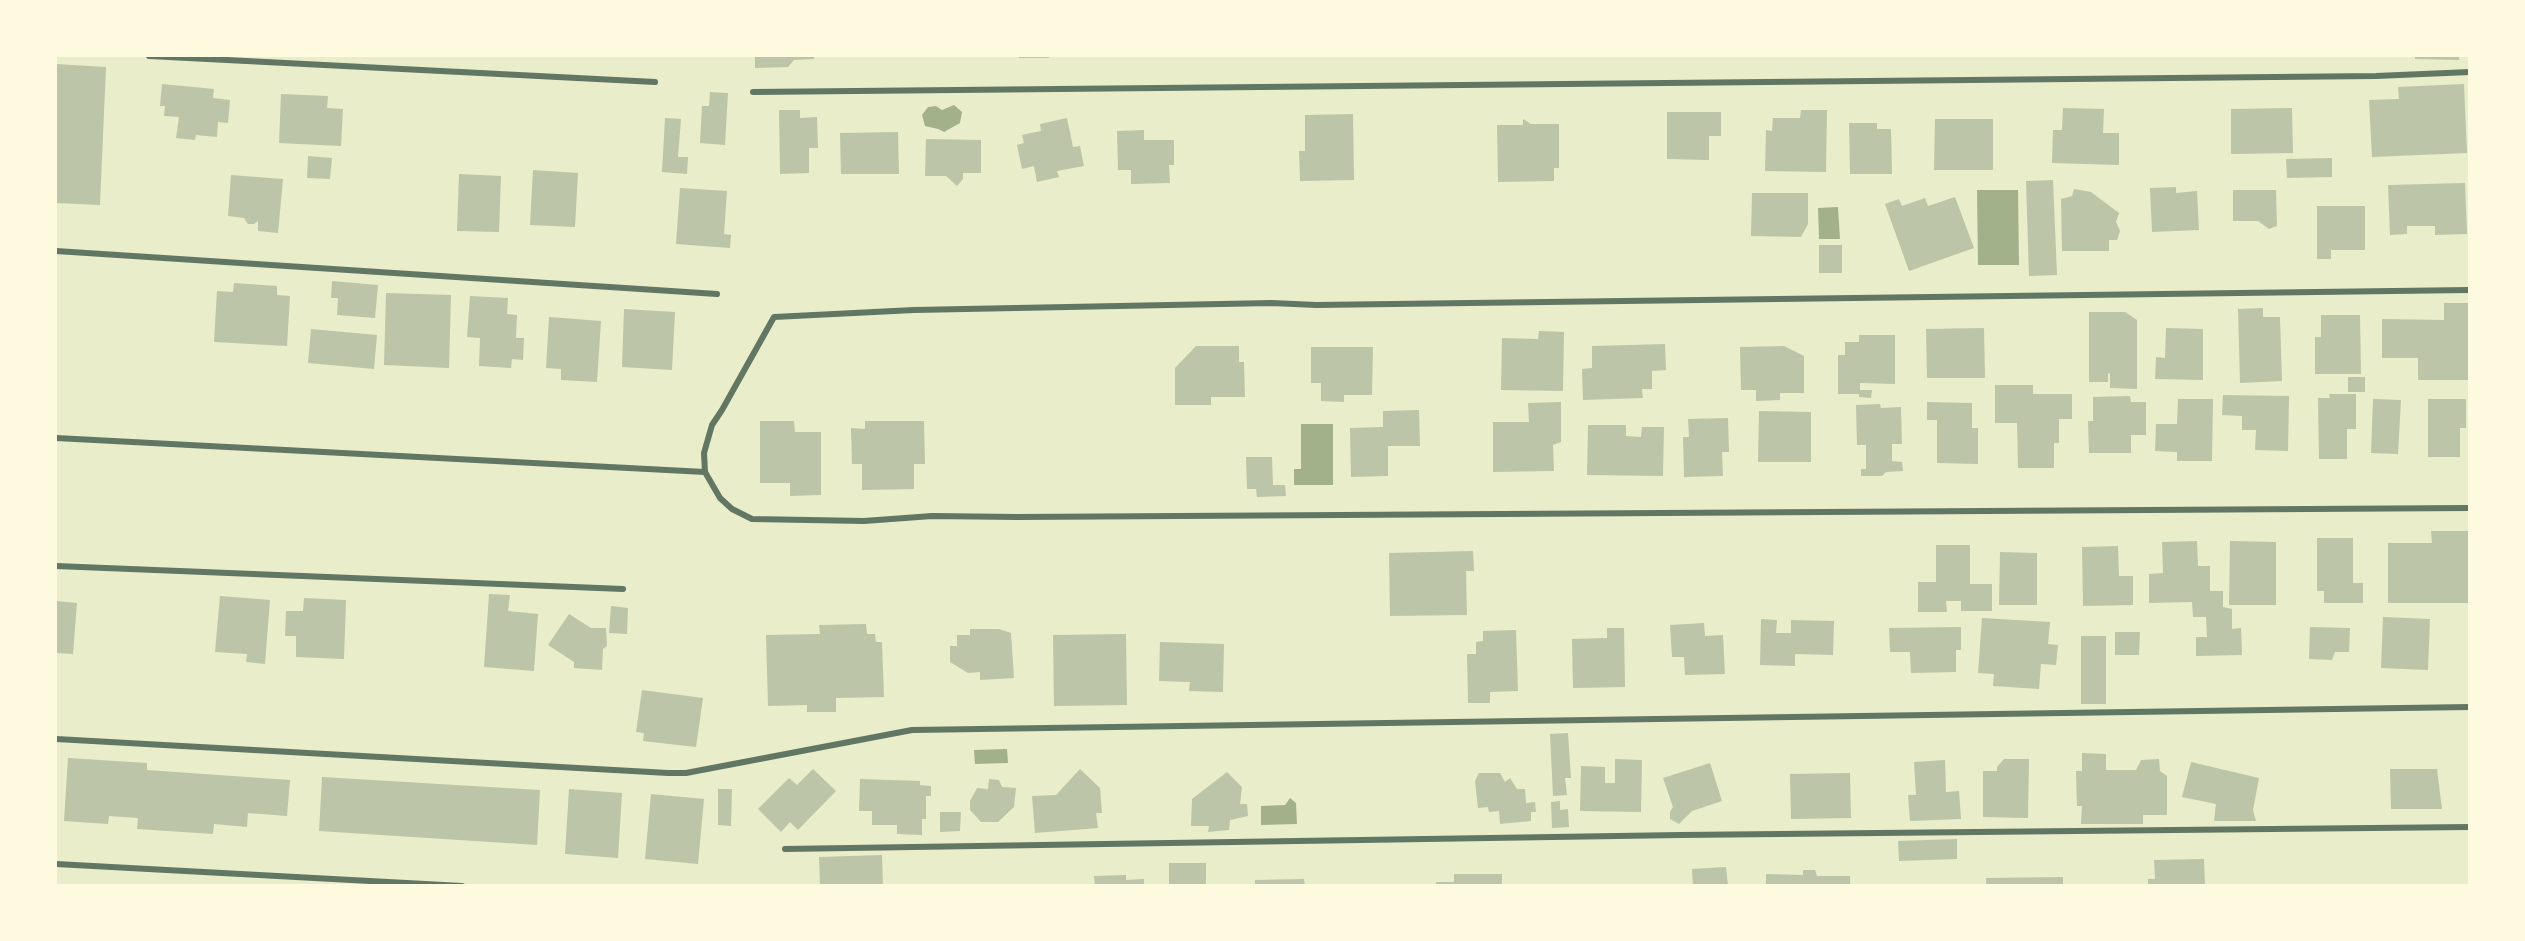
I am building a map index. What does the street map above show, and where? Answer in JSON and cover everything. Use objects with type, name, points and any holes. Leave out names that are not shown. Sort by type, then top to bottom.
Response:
[{"type":"street","points":[[148,56],[655,82]]},
{"type":"street","points":[[753,92],[2376,76],[2469,72]]},
{"type":"street","points":[[56,251],[717,294]]},
{"type":"street","points":[[2469,290],[1316,305],[1260,303],[914,310],[774,317],[722,410],[711,425],[704,453],[705,472],[720,498],[752,519],[777,520],[864,521],[932,516],[2469,508]]},
{"type":"street","points":[[56,438],[705,472]]},
{"type":"street","points":[[56,566],[623,589]]},
{"type":"street","points":[[56,739],[686,773],[912,730],[2469,707]]},
{"type":"street","points":[[785,849],[1681,835],[2469,827]]},
{"type":"street","points":[[56,864],[462,885]]},
{"type":"shaded area","points":[[954,105],[962,112],[960,123],[944,132],[925,126],[922,115],[928,107],[936,106],[942,110]]},
{"type":"shaded area","points":[[1977,190],[2018,190],[2019,265],[1978,265]]},
{"type":"shaded area","points":[[1838,207],[1840,239],[1819,239],[1818,208]]},
{"type":"shaded area","points":[[1301,424],[1333,424],[1333,485],[1294,485],[1294,469],[1301,469]]},
{"type":"shaded area","points":[[1007,749],[1008,763],[975,764],[974,750]]},
{"type":"shaded area","points":[[1290,798],[1296,803],[1297,824],[1261,825],[1261,806],[1285,805]]},
{"type":"building","points":[[755,56],[814,56],[814,59],[794,60],[788,67],[755,68]]},
{"type":"building","points":[[1019,56],[1052,56],[1019,58]]},
{"type":"building","points":[[2415,56],[2459,56],[2459,60],[2415,59]]},
{"type":"building","points":[[56,64],[106,67],[100,205],[56,203]]},
{"type":"building","points":[[162,84],[214,89],[213,98],[230,100],[228,123],[218,122],[217,137],[196,135],[195,140],[176,138],[179,117],[164,116],[165,106],[160,106]]},
{"type":"building","points":[[2464,84],[2467,153],[2372,157],[2369,100],[2399,99],[2398,87]]},
{"type":"building","points":[[710,92],[728,93],[725,145],[700,143],[702,106],[709,106]]},
{"type":"building","points":[[281,94],[328,96],[327,108],[343,109],[341,146],[279,143]]},
{"type":"building","points":[[2063,108],[2104,109],[2103,133],[2119,133],[2119,165],[2052,163],[2053,130],[2062,130]]},
{"type":"building","points":[[2292,108],[2293,153],[2231,154],[2231,109]]},
{"type":"building","points":[[779,110],[800,110],[800,118],[817,117],[818,148],[809,148],[809,173],[780,174]]},
{"type":"building","points":[[1801,110],[1827,110],[1826,172],[1765,171],[1766,130],[1772,131],[1773,118],[1800,118]]},
{"type":"building","points":[[1667,112],[1721,112],[1721,136],[1709,136],[1709,160],[1667,159]]},
{"type":"building","points":[[1353,114],[1354,180],[1300,181],[1299,151],[1305,151],[1305,115]]},
{"type":"building","points":[[665,118],[681,119],[678,157],[688,157],[687,174],[662,172]]},
{"type":"building","points":[[1067,118],[1073,147],[1080,146],[1084,166],[1057,171],[1059,177],[1037,182],[1034,166],[1022,169],[1017,145],[1024,143],[1022,135],[1041,131],[1040,124]]},
{"type":"building","points":[[1523,119],[1531,124],[1559,124],[1559,168],[1554,168],[1554,181],[1498,182],[1497,125],[1523,125]]},
{"type":"building","points":[[1935,119],[1993,119],[1993,170],[1934,170]]},
{"type":"building","points":[[1849,123],[1877,123],[1877,129],[1891,129],[1892,174],[1850,174]]},
{"type":"building","points":[[1144,130],[1144,140],[1174,140],[1174,165],[1169,165],[1170,183],[1131,184],[1131,170],[1118,170],[1117,131]]},
{"type":"building","points":[[898,132],[899,174],[841,174],[840,133]]},
{"type":"building","points":[[926,139],[981,140],[981,173],[963,173],[963,179],[957,186],[946,176],[925,176]]},
{"type":"building","points":[[308,156],[332,158],[330,179],[307,178]]},
{"type":"building","points":[[2332,158],[2332,177],[2287,178],[2286,159]]},
{"type":"building","points":[[533,170],[578,173],[575,227],[530,225]]},
{"type":"building","points":[[459,174],[501,176],[499,232],[457,231]]},
{"type":"building","points":[[231,175],[283,179],[278,233],[258,231],[258,221],[248,224],[244,218],[228,216]]},
{"type":"building","points":[[2053,180],[2057,275],[2029,276],[2026,181]]},
{"type":"building","points":[[2465,183],[2467,234],[2435,235],[2435,226],[2407,226],[2407,234],[2390,235],[2388,185]]},
{"type":"building","points":[[2176,187],[2176,193],[2197,191],[2199,230],[2152,232],[2150,188]]},
{"type":"building","points":[[680,188],[727,191],[724,234],[731,235],[730,248],[676,244]]},
{"type":"building","points":[[2074,189],[2091,192],[2119,213],[2116,222],[2120,231],[2117,240],[2109,240],[2109,251],[2062,251],[2061,199],[2072,196]]},
{"type":"building","points":[[2233,190],[2276,190],[2277,226],[2269,229],[2258,221],[2233,221]]},
{"type":"building","points":[[1752,193],[1808,193],[1808,224],[1801,237],[1751,236]]},
{"type":"building","points":[[1955,197],[1974,248],[1909,271],[1885,204],[1899,199],[1902,206],[1925,198],[1928,206]]},
{"type":"building","points":[[2317,206],[2365,206],[2365,250],[2331,250],[2331,259],[2317,259]]},
{"type":"building","points":[[1819,245],[1842,245],[1842,273],[1819,273]]},
{"type":"building","points":[[332,281],[378,285],[375,318],[337,315],[338,298],[331,298]]},
{"type":"building","points":[[234,283],[277,286],[277,295],[290,296],[287,346],[214,342],[217,291],[233,292]]},
{"type":"building","points":[[386,293],[451,295],[449,368],[384,365]]},
{"type":"building","points":[[470,296],[508,298],[507,314],[517,315],[516,338],[524,338],[523,360],[512,359],[511,368],[479,366],[480,338],[467,337]]},
{"type":"building","points":[[2444,303],[2470,303],[2470,380],[2418,380],[2418,358],[2382,358],[2382,319],[2444,320]]},
{"type":"building","points":[[2263,308],[2263,317],[2280,317],[2282,381],[2240,383],[2238,309]]},
{"type":"building","points":[[624,309],[675,312],[672,370],[622,367]]},
{"type":"building","points":[[2089,312],[2125,312],[2137,320],[2137,389],[2110,388],[2110,374],[2108,373],[2108,382],[2089,382]]},
{"type":"building","points":[[2321,315],[2360,315],[2361,374],[2315,374],[2315,337],[2321,337]]},
{"type":"building","points":[[549,317],[601,321],[597,382],[561,380],[561,369],[546,368]]},
{"type":"building","points":[[1984,328],[1985,378],[1927,378],[1926,329]]},
{"type":"building","points":[[2166,328],[2203,329],[2203,380],[2155,379],[2156,357],[2165,358]]},
{"type":"building","points":[[311,329],[377,335],[374,369],[308,363]]},
{"type":"building","points":[[1539,331],[1564,332],[1563,391],[1501,390],[1502,338],[1538,339]]},
{"type":"building","points":[[1859,335],[1895,335],[1895,384],[1860,383],[1860,390],[1872,390],[1871,398],[1859,397],[1859,394],[1838,394],[1838,355],[1845,355],[1845,342],[1859,342]]},
{"type":"building","points":[[1665,344],[1666,370],[1652,371],[1652,389],[1642,389],[1643,398],[1583,400],[1582,369],[1592,368],[1592,346]]},
{"type":"building","points":[[1196,346],[1239,346],[1239,362],[1244,362],[1245,397],[1211,397],[1211,405],[1175,405],[1175,368]]},
{"type":"building","points":[[1784,346],[1804,356],[1804,393],[1780,393],[1780,400],[1756,401],[1756,390],[1741,390],[1740,347]]},
{"type":"building","points":[[1311,347],[1373,347],[1372,395],[1344,395],[1344,402],[1321,401],[1321,383],[1311,383]]},
{"type":"building","points":[[2348,377],[2365,377],[2365,392],[2348,392]]},
{"type":"building","points":[[1995,385],[2033,385],[2033,394],[2072,394],[2072,419],[2059,419],[2059,443],[2054,443],[2054,468],[2018,468],[2017,423],[1995,423]]},
{"type":"building","points":[[2329,394],[2356,394],[2356,429],[2347,429],[2347,459],[2319,459],[2318,398],[2330,398]]},
{"type":"building","points":[[2223,395],[2289,396],[2288,451],[2255,450],[2256,430],[2242,430],[2242,416],[2222,415]]},
{"type":"building","points":[[2130,396],[2131,402],[2146,402],[2146,435],[2131,435],[2131,453],[2089,453],[2088,421],[2093,421],[2093,397]]},
{"type":"building","points":[[2178,399],[2213,399],[2212,461],[2177,461],[2177,452],[2155,451],[2156,424],[2177,424]]},
{"type":"building","points":[[2373,399],[2401,400],[2398,454],[2371,453]]},
{"type":"building","points":[[2428,399],[2466,399],[2466,428],[2460,428],[2460,457],[2428,457]]},
{"type":"building","points":[[1561,402],[1561,442],[1553,445],[1554,471],[1493,472],[1493,422],[1529,422],[1528,403]]},
{"type":"building","points":[[1927,402],[1972,403],[1972,428],[1978,428],[1978,464],[1937,463],[1937,420],[1927,420]]},
{"type":"building","points":[[1880,404],[1881,408],[1901,407],[1902,444],[1892,444],[1892,461],[1902,462],[1903,471],[1886,472],[1882,476],[1861,476],[1861,469],[1866,469],[1866,445],[1857,445],[1856,405]]},
{"type":"building","points":[[1419,410],[1420,446],[1388,446],[1388,476],[1351,477],[1350,428],[1383,427],[1383,411]]},
{"type":"building","points":[[1759,411],[1811,412],[1811,462],[1758,462]]},
{"type":"building","points":[[1728,418],[1729,452],[1722,452],[1723,476],[1684,477],[1683,437],[1689,437],[1688,419]]},
{"type":"building","points":[[760,421],[794,421],[795,432],[821,432],[821,495],[790,496],[790,483],[760,483]]},
{"type":"building","points":[[865,421],[924,421],[925,464],[914,464],[914,489],[862,490],[862,464],[852,464],[851,428],[865,429]]},
{"type":"building","points":[[1588,425],[1626,425],[1626,436],[1641,437],[1642,427],[1664,427],[1663,476],[1587,475]]},
{"type":"building","points":[[1246,457],[1272,457],[1273,485],[1285,485],[1286,496],[1257,497],[1256,489],[1247,489]]},
{"type":"building","points":[[2431,531],[2470,531],[2470,603],[2388,603],[2388,543],[2432,543]]},
{"type":"building","points":[[2317,538],[2353,538],[2353,583],[2363,583],[2363,603],[2324,603],[2324,591],[2317,591]]},
{"type":"building","points":[[2197,541],[2198,566],[2210,566],[2210,591],[2223,591],[2223,607],[2232,609],[2232,629],[2241,628],[2242,655],[2196,656],[2196,637],[2207,637],[2206,617],[2193,617],[2192,602],[2149,603],[2149,574],[2163,573],[2162,542]]},
{"type":"building","points":[[2230,541],[2276,542],[2276,605],[2229,605]]},
{"type":"building","points":[[1936,545],[1970,545],[1970,584],[1992,584],[1992,611],[1961,611],[1961,601],[1946,601],[1947,612],[1918,612],[1918,582],[1936,582]]},
{"type":"building","points":[[2118,546],[2119,576],[2133,576],[2133,605],[2083,606],[2082,547]]},
{"type":"building","points":[[1473,551],[1474,571],[1466,571],[1467,615],[1390,616],[1389,553]]},
{"type":"building","points":[[2000,552],[2037,553],[2037,605],[1999,605]]},
{"type":"building","points":[[489,594],[510,595],[508,611],[538,614],[534,671],[484,667]]},
{"type":"building","points":[[220,596],[270,600],[265,664],[246,662],[247,654],[215,652]]},
{"type":"building","points":[[304,598],[346,600],[344,659],[296,657],[296,636],[285,636],[286,611],[303,611]]},
{"type":"building","points":[[56,601],[77,603],[73,654],[56,653]]},
{"type":"building","points":[[611,606],[628,608],[627,634],[609,633]]},
{"type":"building","points":[[569,614],[591,628],[606,628],[607,646],[603,649],[602,670],[574,668],[574,662],[548,645]]},
{"type":"building","points":[[2383,617],[2430,619],[2428,670],[2381,668]]},
{"type":"building","points":[[1982,618],[2050,622],[2048,644],[2058,645],[2056,665],[2041,664],[2039,689],[1993,686],[1994,674],[1978,673]]},
{"type":"building","points":[[1761,619],[1777,620],[1776,633],[1791,633],[1791,620],[1834,621],[1833,655],[1795,654],[1795,666],[1760,665]]},
{"type":"building","points":[[1704,623],[1705,636],[1723,635],[1725,674],[1685,675],[1684,657],[1672,657],[1670,625]]},
{"type":"building","points":[[866,624],[867,634],[875,634],[876,642],[882,642],[884,697],[836,698],[836,712],[807,712],[807,705],[768,706],[766,635],[820,634],[819,625]]},
{"type":"building","points":[[1961,627],[1961,650],[1956,650],[1956,672],[1911,673],[1910,652],[1890,652],[1889,628]]},
{"type":"building","points":[[2310,627],[2350,628],[2349,652],[2335,652],[2332,660],[2309,659]]},
{"type":"building","points":[[1607,628],[1624,628],[1625,687],[1573,688],[1572,639],[1607,638]]},
{"type":"building","points":[[970,629],[999,629],[1011,633],[1014,678],[980,680],[980,672],[968,673],[950,662],[950,646],[957,646],[957,635],[970,635]]},
{"type":"building","points":[[1516,630],[1518,691],[1490,692],[1490,703],[1468,703],[1467,654],[1476,654],[1476,642],[1483,641],[1483,631]]},
{"type":"building","points":[[2115,632],[2140,632],[2139,655],[2115,655]]},
{"type":"building","points":[[1126,634],[1127,705],[1054,706],[1053,635]]},
{"type":"building","points":[[2081,636],[2106,636],[2106,704],[2081,704]]},
{"type":"building","points":[[1160,642],[1224,644],[1223,692],[1189,691],[1190,682],[1159,681]]},
{"type":"building","points":[[642,690],[703,698],[696,747],[643,741],[644,733],[636,732]]},
{"type":"building","points":[[1568,733],[1571,778],[1565,778],[1567,795],[1553,796],[1550,734]]},
{"type":"building","points":[[2082,753],[2106,754],[2106,770],[2136,770],[2141,760],[2159,759],[2160,771],[2167,776],[2167,815],[2143,815],[2143,824],[2081,824],[2082,806],[2077,806],[2076,771],[2082,771]]},
{"type":"building","points":[[68,758],[147,763],[147,770],[290,780],[287,816],[248,813],[247,827],[214,824],[213,834],[137,829],[138,818],[109,816],[108,824],[64,821]]},
{"type":"building","points":[[1615,759],[1642,760],[1641,812],[1580,811],[1581,766],[1605,767],[1605,783],[1615,783]]},
{"type":"building","points":[[2004,759],[2029,759],[2028,818],[1983,817],[1983,771],[1997,771],[1997,767]]},
{"type":"building","points":[[1945,760],[1946,792],[1959,791],[1961,819],[1910,821],[1908,795],[1916,795],[1914,762]]},
{"type":"building","points":[[2191,762],[2259,778],[2253,810],[2256,821],[2214,821],[2216,804],[2182,797]]},
{"type":"building","points":[[1710,763],[1722,801],[1692,811],[1679,824],[1670,819],[1673,807],[1663,778]]},
{"type":"building","points":[[813,769],[836,791],[798,830],[790,822],[781,832],[758,809],[789,778],[797,785]]},
{"type":"building","points":[[1080,769],[1100,788],[1102,813],[1096,813],[1098,828],[1035,833],[1032,796],[1056,795]]},
{"type":"building","points":[[2390,769],[2437,769],[2442,809],[2391,809]]},
{"type":"building","points":[[1227,772],[1242,787],[1240,804],[1247,804],[1248,816],[1230,820],[1229,830],[1208,832],[1209,826],[1191,826],[1192,799]]},
{"type":"building","points":[[1479,773],[1500,773],[1505,782],[1510,778],[1517,789],[1525,789],[1526,803],[1535,802],[1536,812],[1531,812],[1531,821],[1500,824],[1499,811],[1489,812],[1488,807],[1478,808],[1475,781]]},
{"type":"building","points":[[1850,773],[1851,818],[1791,819],[1790,774]]},
{"type":"building","points":[[322,777],[540,790],[537,845],[319,831]]},
{"type":"building","points":[[860,779],[920,781],[920,785],[931,786],[931,796],[926,796],[926,819],[922,819],[922,835],[897,834],[897,825],[872,825],[872,811],[859,811]]},
{"type":"building","points":[[989,779],[999,780],[1002,787],[1016,788],[1014,807],[998,822],[981,822],[970,810],[970,801],[977,788],[988,789]]},
{"type":"building","points":[[569,789],[622,793],[618,858],[565,854]]},
{"type":"building","points":[[718,789],[732,789],[731,826],[718,825]]},
{"type":"building","points":[[651,794],[704,799],[698,864],[645,859]]},
{"type":"building","points":[[1560,801],[1560,810],[1568,809],[1569,827],[1552,828],[1551,802]]},
{"type":"building","points":[[940,812],[961,812],[960,831],[940,832]]},
{"type":"building","points":[[1957,839],[1957,859],[1899,861],[1898,841]]},
{"type":"building","points":[[882,855],[883,886],[820,886],[819,857]]},
{"type":"building","points":[[2204,859],[2205,886],[2148,886],[2148,879],[2155,879],[2154,860]]},
{"type":"building","points":[[1169,863],[1206,863],[1206,886],[1169,884]]},
{"type":"building","points":[[1726,867],[1728,886],[1693,886],[1692,869]]},
{"type":"building","points":[[1803,870],[1815,870],[1817,876],[1850,876],[1850,886],[1766,886],[1766,874],[1803,875]]},
{"type":"building","points":[[1454,874],[1502,874],[1502,886],[1436,886],[1436,882],[1454,882]]},
{"type":"building","points":[[1126,875],[1126,880],[1144,879],[1144,886],[1095,886],[1094,876]]},
{"type":"building","points":[[2063,877],[2063,886],[1986,886],[1986,878]]},
{"type":"building","points":[[1304,879],[1305,886],[1255,886],[1255,880]]}]
